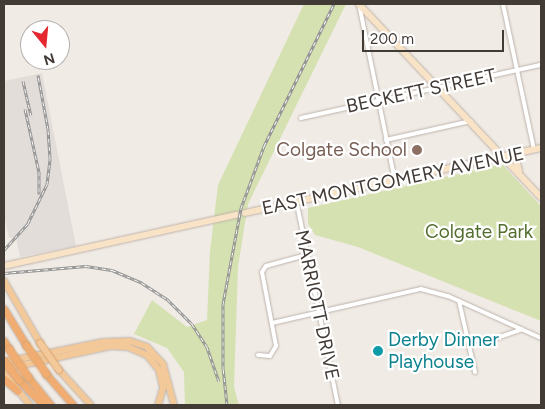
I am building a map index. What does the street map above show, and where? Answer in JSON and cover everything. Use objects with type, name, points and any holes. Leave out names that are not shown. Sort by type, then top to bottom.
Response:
[{"type":"highway","points":[[4,309],[46,374],[73,405]]},
{"type":"highway","points":[[4,341],[28,377],[51,405]]},
{"type":"highway","points":[[4,362],[43,405]]},
{"type":"highway","points":[[7,381],[18,391]]},
{"type":"main road","points":[[5,284],[40,343],[59,370],[89,403]]},
{"type":"main road","points":[[4,362],[103,342],[130,341],[147,347],[163,364],[174,405]]},
{"type":"main road","points":[[7,381],[4,371],[111,346],[128,347],[147,355],[159,370],[163,388],[158,405]]},
{"type":"main road","points":[[18,391],[30,405]]},
{"type":"street","points":[[359,4],[440,86],[541,197]]},
{"type":"street","points":[[359,4],[395,181]]},
{"type":"street","points":[[503,4],[517,70],[538,149]]},
{"type":"street","name":"BECKETT STREET","points":[[301,118],[541,65]]},
{"type":"street","points":[[386,140],[471,121]]},
{"type":"street","name":"EAST MONTGOMERY AVENUE","points":[[245,213],[297,204],[538,149]]},
{"type":"street","points":[[519,173],[516,160],[521,153]]},
{"type":"street","name":"MARRIOTT DRIVE","points":[[297,204],[338,405]]},
{"type":"street","name":"EAST MONTGOMERY AVENUE","points":[[4,266],[236,216]]},
{"type":"street","points":[[258,355],[268,357],[273,354],[276,346],[262,272],[266,266],[306,255]]},
{"type":"street","points":[[272,324],[421,289],[459,301],[541,338]]},
{"type":"street","points":[[459,301],[469,338],[475,372]]},
{"type":"street","points":[[469,338],[486,342],[522,329]]},
{"type":"shaded area","points":[[42,73],[76,246],[20,257],[16,237],[9,238],[4,215],[4,81]]},
{"type":"green space","points":[[304,4],[346,4],[248,204],[238,267],[234,387],[239,405],[185,405],[184,372],[167,348],[134,334],[152,300],[187,327],[207,320],[210,251],[218,185]]},
{"type":"green space","name":"Colgate Park","points":[[502,164],[541,206],[541,321],[358,247],[315,235],[308,224],[308,208]]},
{"type":"railway","points":[[227,405],[223,369],[223,304],[241,208],[264,146],[334,4]]},
{"type":"railway","points":[[4,250],[28,223],[47,184],[50,158],[48,129],[38,75]]},
{"type":"railway","points":[[23,81],[31,115]]},
{"type":"railway","points":[[25,109],[39,172],[39,194]]},
{"type":"railway","points":[[4,273],[86,266],[112,270],[142,283],[167,299],[192,324],[207,347],[219,381]]},
{"type":"place","name":"Colgate School","points":[[417,150]]},
{"type":"place","name":"Derby Dinner Playhouse","points":[[378,351]]}]
